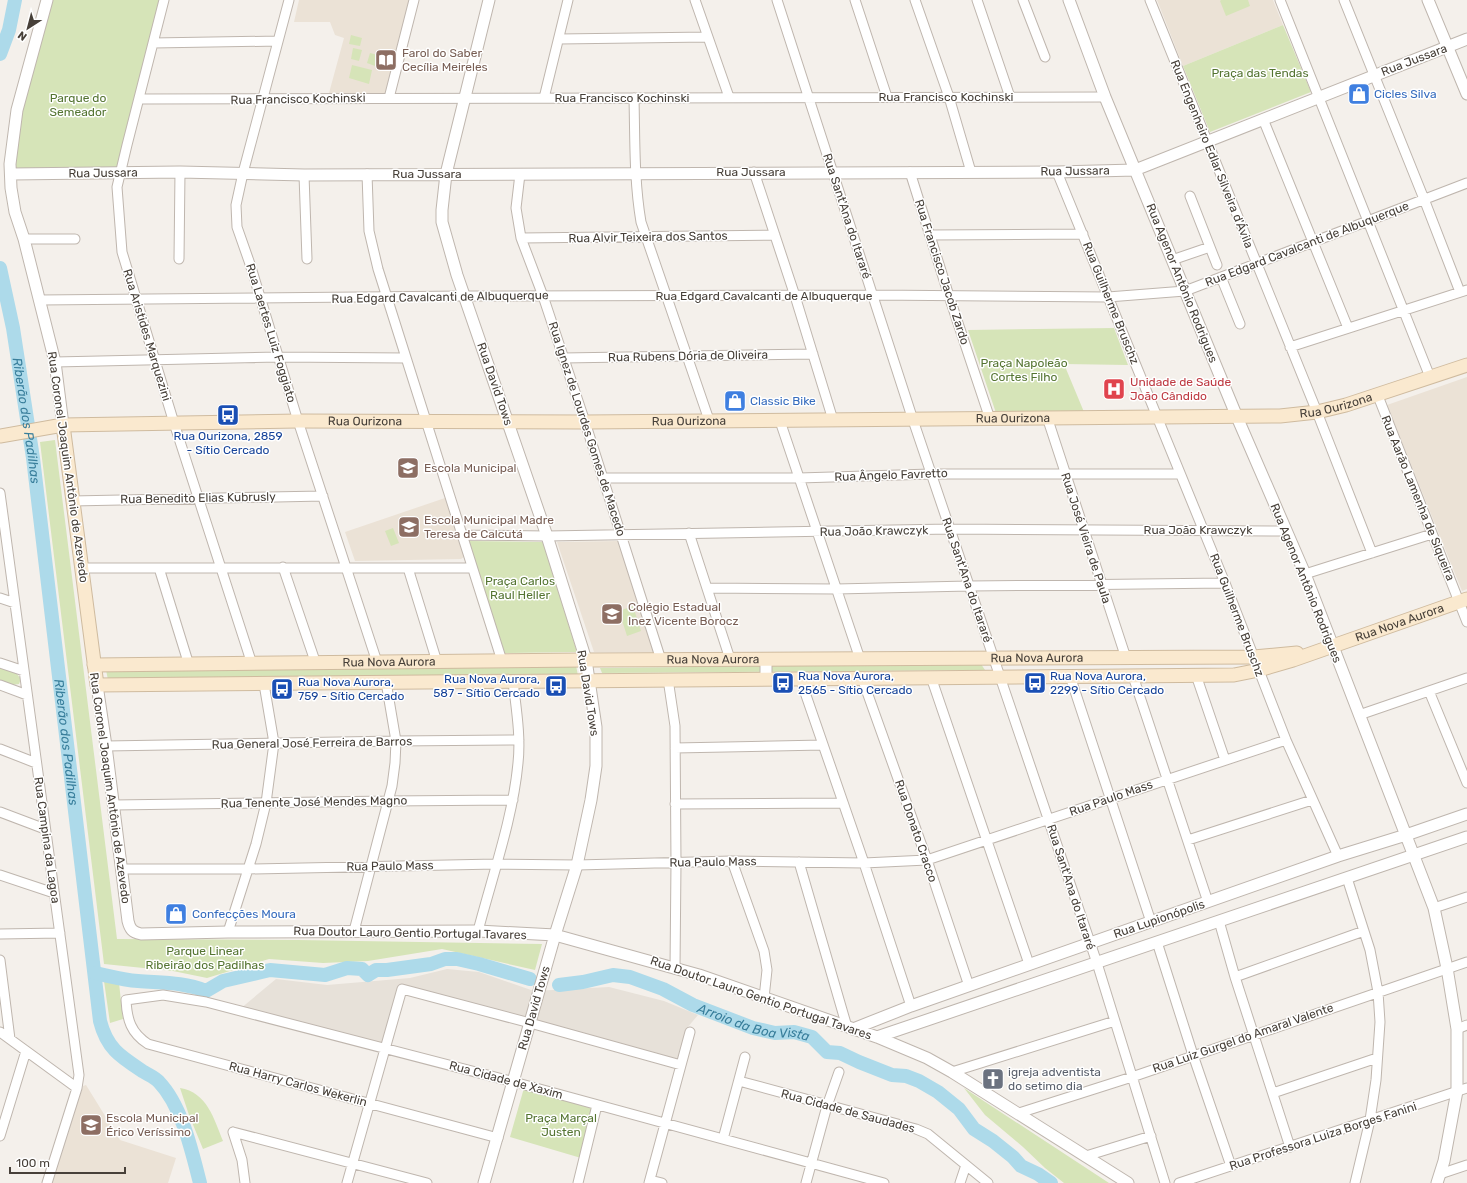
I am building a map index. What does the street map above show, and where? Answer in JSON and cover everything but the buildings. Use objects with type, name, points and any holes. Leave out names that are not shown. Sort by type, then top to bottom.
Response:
[{"type":"main road","name":"Rua Ourizona","points":[[0,436],[44,428],[64,431],[78,425],[298,421],[585,422],[1280,416],[1316,412],[1346,405],[1378,396],[1467,365]]},
{"type":"main road","name":"Rua Coronel Joaquim Antônio de Azevedo","points":[[64,431],[97,685]]},
{"type":"main road","name":"Rua Nova Aurora","points":[[97,685],[1234,675],[1259,670],[1293,660],[1463,600]]},
{"type":"main road","name":"Rua Nova Aurora","points":[[94,665],[730,659],[1254,657],[1300,653],[1332,647]]},
{"type":"main road","points":[[454,662],[459,666],[461,672],[460,678],[456,682]]},
{"type":"main road","points":[[472,662],[470,666],[471,676],[477,681]]},
{"type":"street","name":"Rua Coronel Joaquim Antônio de Azevedo","points":[[47,0],[17,110],[10,164],[11,188],[15,212],[24,240],[55,362],[64,431]]},
{"type":"street","name":"Rua Aristides Marquezini","points":[[164,0],[120,173],[118,187],[122,252],[174,423],[252,664]]},
{"type":"street","name":"Rua Laertes Luiz Foggiato","points":[[289,0],[243,173],[236,204],[236,228],[377,662]]},
{"type":"street","points":[[389,98],[414,0]]},
{"type":"street","name":"Rua David Tows","points":[[484,1183],[555,935],[577,865],[591,800],[596,766],[596,727],[586,660],[547,536],[465,296],[442,222],[446,174],[489,0]]},
{"type":"street","points":[[544,98],[568,0]]},
{"type":"street","points":[[695,0],[729,97]]},
{"type":"street","name":"Rua Sant'Ana do Itararé","points":[[777,0],[913,420],[1097,962],[1165,1183]]},
{"type":"street","points":[[855,0],[887,97]]},
{"type":"street","points":[[915,0],[949,97],[971,172]]},
{"type":"street","points":[[977,0],[1010,97]]},
{"type":"street","points":[[1023,0],[1045,57]]},
{"type":"street","name":"Rua Agenor Antônio Rodrigues","points":[[1069,0],[1105,97],[1237,417],[1304,574],[1434,908],[1462,1027],[1462,1090],[1444,1161],[1438,1178]]},
{"type":"street","name":"Rua Engenheiro Edlar Silveira d'Ávila","points":[[1150,0],[1372,553]]},
{"type":"street","points":[[1280,0],[1430,377]]},
{"type":"street","points":[[1290,346],[1464,291],[1424,199],[1344,0]]},
{"type":"street","points":[[1428,0],[1467,94]]},
{"type":"street","points":[[558,39],[708,37]]},
{"type":"street","name":"Rua Jussara","points":[[11,174],[180,172],[304,175],[754,172],[1057,172],[1135,170],[1467,39]]},
{"type":"street","points":[[153,43],[278,41]]},
{"type":"street","name":"Rua Francisco Kochinski","points":[[139,99],[263,100],[389,98],[1105,97]]},
{"type":"street","points":[[634,98],[637,201],[641,222],[709,420]]},
{"type":"street","points":[[1263,119],[1348,328]]},
{"type":"street","points":[[179,259],[180,172]]},
{"type":"street","points":[[754,172],[795,296],[833,420]]},
{"type":"street","name":"Rua Francisco Jacob Zardo","points":[[910,172],[949,296],[990,418]]},
{"type":"street","name":"Rua Guilherme Bruschz","points":[[1057,172],[1225,583],[1286,740],[1338,856]]},
{"type":"street","points":[[367,174],[369,231],[378,269],[502,661]]},
{"type":"street","name":"Rua Ignez de Lourdes Gomes de Macedo","points":[[520,174],[516,208],[521,238],[585,422],[661,660]]},
{"type":"street","points":[[304,175],[307,259]]},
{"type":"street","name":"Rua Edgard Cavalcanti de Albuquerque","points":[[40,300],[387,298],[465,296],[873,295],[1108,297],[1185,291],[1467,183]]},
{"type":"street","points":[[1190,196],[1217,264]]},
{"type":"street","points":[[930,235],[1083,234]]},
{"type":"street","name":"Rua Alvir Teixeira dos Santos","points":[[521,238],[775,235]]},
{"type":"street","points":[[24,240],[75,239]]},
{"type":"street","points":[[1172,260],[1210,247]]},
{"type":"street","points":[[1221,277],[1240,324]]},
{"type":"street","name":"Rua Rubens Dória de Oliveira","points":[[563,358],[813,354]]},
{"type":"street","points":[[55,362],[279,357],[405,358]]},
{"type":"street","name":"Rua Aarão Lamenha de Siqueira","points":[[1378,396],[1432,534],[1463,600],[1467,622]]},
{"type":"street","name":"Rua José Vieira de Paula","points":[[1047,417],[1126,658]]},
{"type":"street","points":[[780,421],[860,659]]},
{"type":"street","name":"Rua Ângelo Favretto","points":[[603,478],[799,478],[931,474],[1065,473],[1180,474]]},
{"type":"street","name":"Rua Campina da Lagoa","points":[[0,492],[3,537],[15,603],[79,1070],[77,1088],[47,1183]]},
{"type":"street","name":"Rua Benedito Elias Kubrusly","points":[[72,501],[323,496]]},
{"type":"street","name":"Rua João Krawczyk","points":[[462,535],[547,536],[950,529],[1286,531]]},
{"type":"street","points":[[689,533],[730,659]]},
{"type":"street","points":[[1304,574],[1432,534]]},
{"type":"street","points":[[283,567],[316,664]]},
{"type":"street","points":[[82,568],[472,568]]},
{"type":"street","points":[[159,568],[189,665]]},
{"type":"street","points":[[408,568],[438,662]]},
{"type":"street","points":[[707,588],[836,589],[1225,583]]},
{"type":"street","points":[[0,598],[15,603]]},
{"type":"street","points":[[766,659],[766,678]]},
{"type":"street","points":[[0,663],[24,671]]},
{"type":"street","points":[[1196,675],[1225,760]]},
{"type":"street","points":[[1070,676],[1151,922]]},
{"type":"street","points":[[1133,676],[1208,902]]},
{"type":"street","points":[[931,677],[1030,964]]},
{"type":"street","points":[[800,678],[911,1006]]},
{"type":"street","name":"Rua Donato Cracco","points":[[862,678],[969,986]]},
{"type":"street","points":[[1359,715],[1467,678]]},
{"type":"street","points":[[668,679],[675,726],[675,968]]},
{"type":"street","points":[[478,931],[513,800],[519,740],[513,681]]},
{"type":"street","points":[[354,931],[388,801],[395,763],[396,741],[386,682]]},
{"type":"street","points":[[228,932],[256,844],[266,803],[274,743],[264,684]]},
{"type":"street","points":[[0,685],[27,695]]},
{"type":"street","name":"Rua Coronel Joaquim Antônio de Azevedo","points":[[97,685],[130,928],[134,932],[140,934]]},
{"type":"street","points":[[1429,691],[1467,783]]},
{"type":"street","name":"Rua General José Ferreira de Barros","points":[[106,746],[519,740]]},
{"type":"street","name":"Rua Paulo Mass","points":[[122,869],[248,869],[496,864],[577,865],[732,861],[864,864],[926,860],[1286,740]]},
{"type":"street","points":[[675,748],[823,745]]},
{"type":"street","points":[[0,749],[36,762]]},
{"type":"street","name":"Rua Tenente José Mendes Magno","points":[[114,805],[513,800]]},
{"type":"street","points":[[1188,840],[1312,800]]},
{"type":"street","points":[[675,804],[843,803]]},
{"type":"street","points":[[0,812],[45,829]]},
{"type":"street","name":"Rua Lupionópolis","points":[[850,1028],[1338,856],[1467,814]]},
{"type":"street","name":"Rua Lupionópolis","points":[[877,1037],[1467,837]]},
{"type":"street","points":[[732,861],[764,951],[767,970],[764,998]]},
{"type":"street","points":[[799,862],[850,1028]]},
{"type":"street","points":[[0,875],[54,894]]},
{"type":"street","points":[[1347,878],[1370,950],[1378,992],[1380,1022],[1376,1080],[1370,1120],[1355,1183]]},
{"type":"street","points":[[1434,908],[1467,897]]},
{"type":"street","points":[[1219,921],[1235,977],[1290,1147]]},
{"type":"street","name":"Rua Doutor Lauro Gentio Portugal Tavares","points":[[140,934],[228,932],[478,931],[555,935],[675,968],[877,1037],[926,1058],[1019,1113],[1128,1183]]},
{"type":"street","points":[[1235,977],[1364,931]]},
{"type":"street","points":[[0,934],[60,933]]},
{"type":"street","points":[[1157,942],[1193,1056],[1231,1166]]},
{"type":"street","points":[[0,960],[10,1039]]},
{"type":"street","name":"Rua Luiz Gurgel do Amaral Valente","points":[[1019,1113],[1132,1077],[1467,962]]},
{"type":"street","points":[[347,1183],[384,1048],[402,989],[681,1065]]},
{"type":"street","name":"Rua Cidade de Xaxim","points":[[126,1000],[163,995],[206,1002],[514,1082],[884,1183]]},
{"type":"street","name":"Rua Harry Carlos Wekerlin","points":[[126,1000],[127,1017],[138,1038],[148,1044],[369,1102],[498,1138]]},
{"type":"street","points":[[952,1072],[1115,1021]]},
{"type":"street","points":[[0,1032],[77,1088]]},
{"type":"street","points":[[662,1183],[650,1181],[690,1032]]},
{"type":"street","points":[[0,1136],[26,1052]]},
{"type":"street","points":[[723,1139],[745,1057]]},
{"type":"street","points":[[1273,1093],[1377,1058]]},
{"type":"street","points":[[806,1183],[827,1106],[839,1072]]},
{"type":"street","name":"Rua Cidade de Saudades","points":[[739,1081],[916,1129],[928,1134],[988,1183]]},
{"type":"street","name":"Rua Professora Luiza Borges Fanini","points":[[1180,1183],[1462,1090]]},
{"type":"street","points":[[578,1183],[597,1105]]},
{"type":"street","points":[[245,1183],[242,1160],[232,1132],[427,1183]]},
{"type":"street","points":[[1086,1156],[1151,1136]]},
{"type":"street","points":[[960,1183],[966,1165]]},
{"type":"street","points":[[1438,1178],[1467,1165]]},
{"type":"shaded area","points":[[299,0],[409,0],[385,93],[329,93],[344,38],[335,35],[330,22],[294,22]]},
{"type":"shaded area","points":[[1157,0],[1273,0],[1283,25],[1183,66]]},
{"type":"shaded area","points":[[1467,377],[1467,589],[1462,591],[1387,405]]},
{"type":"shaded area","name":"Escola Municipal Madre Teresa de Calcutá","points":[[445,498],[465,553],[464,557],[461,559],[355,561],[345,532]]},
{"type":"shaded area","name":"Colégio Estadual Inez Vicente Borocz","points":[[619,541],[655,652],[594,652],[557,542]]},
{"type":"shaded area","points":[[447,969],[479,972],[534,991],[609,987],[664,1001],[698,1015],[687,1028],[677,1060],[401,986],[383,1045],[240,1009],[276,979],[327,985],[410,978]]},
{"type":"shaded area","name":"Escola Municipal Érico Veríssimo","points":[[86,1085],[120,1140],[176,1158],[168,1183],[52,1183],[83,1086]]},
{"type":"green space","name":"Parque do Semeador","points":[[51,0],[162,0],[117,170],[14,170],[19,118]]},
{"type":"green space","points":[[1248,0],[1250,6],[1226,16],[1220,1]]},
{"type":"green space","name":"Praça das Tendas","points":[[1283,25],[1311,92],[1210,132],[1183,66]]},
{"type":"green space","points":[[351,35],[362,38],[360,46],[349,44]]},
{"type":"green space","points":[[353,48],[362,50],[359,61],[351,59]]},
{"type":"green space","points":[[370,53],[378,55],[375,66],[367,63]]},
{"type":"green space","points":[[352,65],[372,70],[369,84],[349,78]]},
{"type":"green space","name":"Praça Napoleão Cortes Filho","points":[[1114,328],[1128,365],[1064,364],[1084,412],[996,413],[968,330]]},
{"type":"green space","name":"Parque Linear Ribeirão dos Padilhas","points":[[55,440],[117,939],[542,944],[535,970],[442,949],[368,961],[323,963],[269,959],[207,978],[173,971],[104,964],[40,442]]},
{"type":"green space","points":[[393,528],[399,543],[391,546],[385,531]]},
{"type":"green space","name":"Praça Carlos Raul Heller","points":[[468,541],[543,542],[577,652],[504,653]]},
{"type":"green space","points":[[633,606],[641,631],[627,636],[619,611]]},
{"type":"green space","points":[[981,664],[985,670],[602,673],[600,668]]},
{"type":"green space","points":[[576,665],[578,676],[108,680],[106,670]]},
{"type":"green space","points":[[0,667],[16,673],[21,679],[19,684],[12,685],[0,681]]},
{"type":"green space","points":[[104,981],[119,983],[123,1019],[110,1023]]},
{"type":"green space","points":[[180,1088],[197,1095],[203,1101],[213,1116],[223,1141],[203,1149]]},
{"type":"green space","name":"Praça Marçal Justen","points":[[524,1088],[595,1106],[581,1158],[510,1137]]},
{"type":"green space","points":[[964,1088],[1109,1183],[1064,1183],[985,1115]]},
{"type":"waterway","name":"Riberão dos Padilhas","points":[[0,54],[9,30],[15,0]]},
{"type":"waterway","name":"Riberão dos Padilhas","points":[[0,268],[13,328],[33,458],[100,1021],[107,1039],[116,1051],[128,1062],[156,1079],[167,1092],[180,1116],[200,1183]]},
{"type":"waterway","name":"Arroio da Boa Vista","points":[[95,973],[116,978],[181,984],[206,991],[223,981],[270,970],[325,975],[347,968],[362,969],[368,975],[376,970],[431,964],[445,959],[457,959],[530,979]]},
{"type":"waterway","name":"Arroio da Boa Vista","points":[[559,985],[583,982],[613,975],[630,977],[663,989],[693,1005],[753,1028],[775,1033],[794,1032],[812,1037],[827,1052],[840,1053],[892,1075],[906,1076],[919,1081],[938,1092],[959,1109],[974,1129],[993,1141],[1013,1157],[1021,1166],[1038,1174],[1051,1183]]},
{"type":"place","name":"Farol do Saber Cecília Meireles","points":[[386,60]]},
{"type":"place","name":"Cicles Silva","points":[[1359,94]]},
{"type":"place","name":"Unidade de Saúde João Cândido","points":[[1114,389]]},
{"type":"place","name":"Classic Bike","points":[[735,401]]},
{"type":"place","name":"Rua Ourizona, 2859 - Sítio Cercado","points":[[228,415]]},
{"type":"place","name":"Escola Municipal","points":[[408,468]]},
{"type":"place","name":"Escola Municipal Madre Teresa de Calcutá","points":[[409,527]]},
{"type":"place","name":"Colégio Estadual Inez Vicente Borocz","points":[[612,614]]},
{"type":"place","name":"Rua Nova Aurora, 2565 - Sítio Cercado","points":[[783,683]]},
{"type":"place","name":"Rua Nova Aurora, 2299 - Sítio Cercado","points":[[1035,683]]},
{"type":"place","name":"Rua Nova Aurora, 587 - Sítio Cercado","points":[[556,686]]},
{"type":"place","name":"Rua Nova Aurora, 759 - Sítio Cercado","points":[[282,689]]},
{"type":"place","name":"Confecções Moura","points":[[176,914]]},
{"type":"place","name":"igreja adventista do setimo dia","points":[[993,1079]]},
{"type":"place","name":"Escola Municipal Érico Veríssimo","points":[[91,1125]]}]
